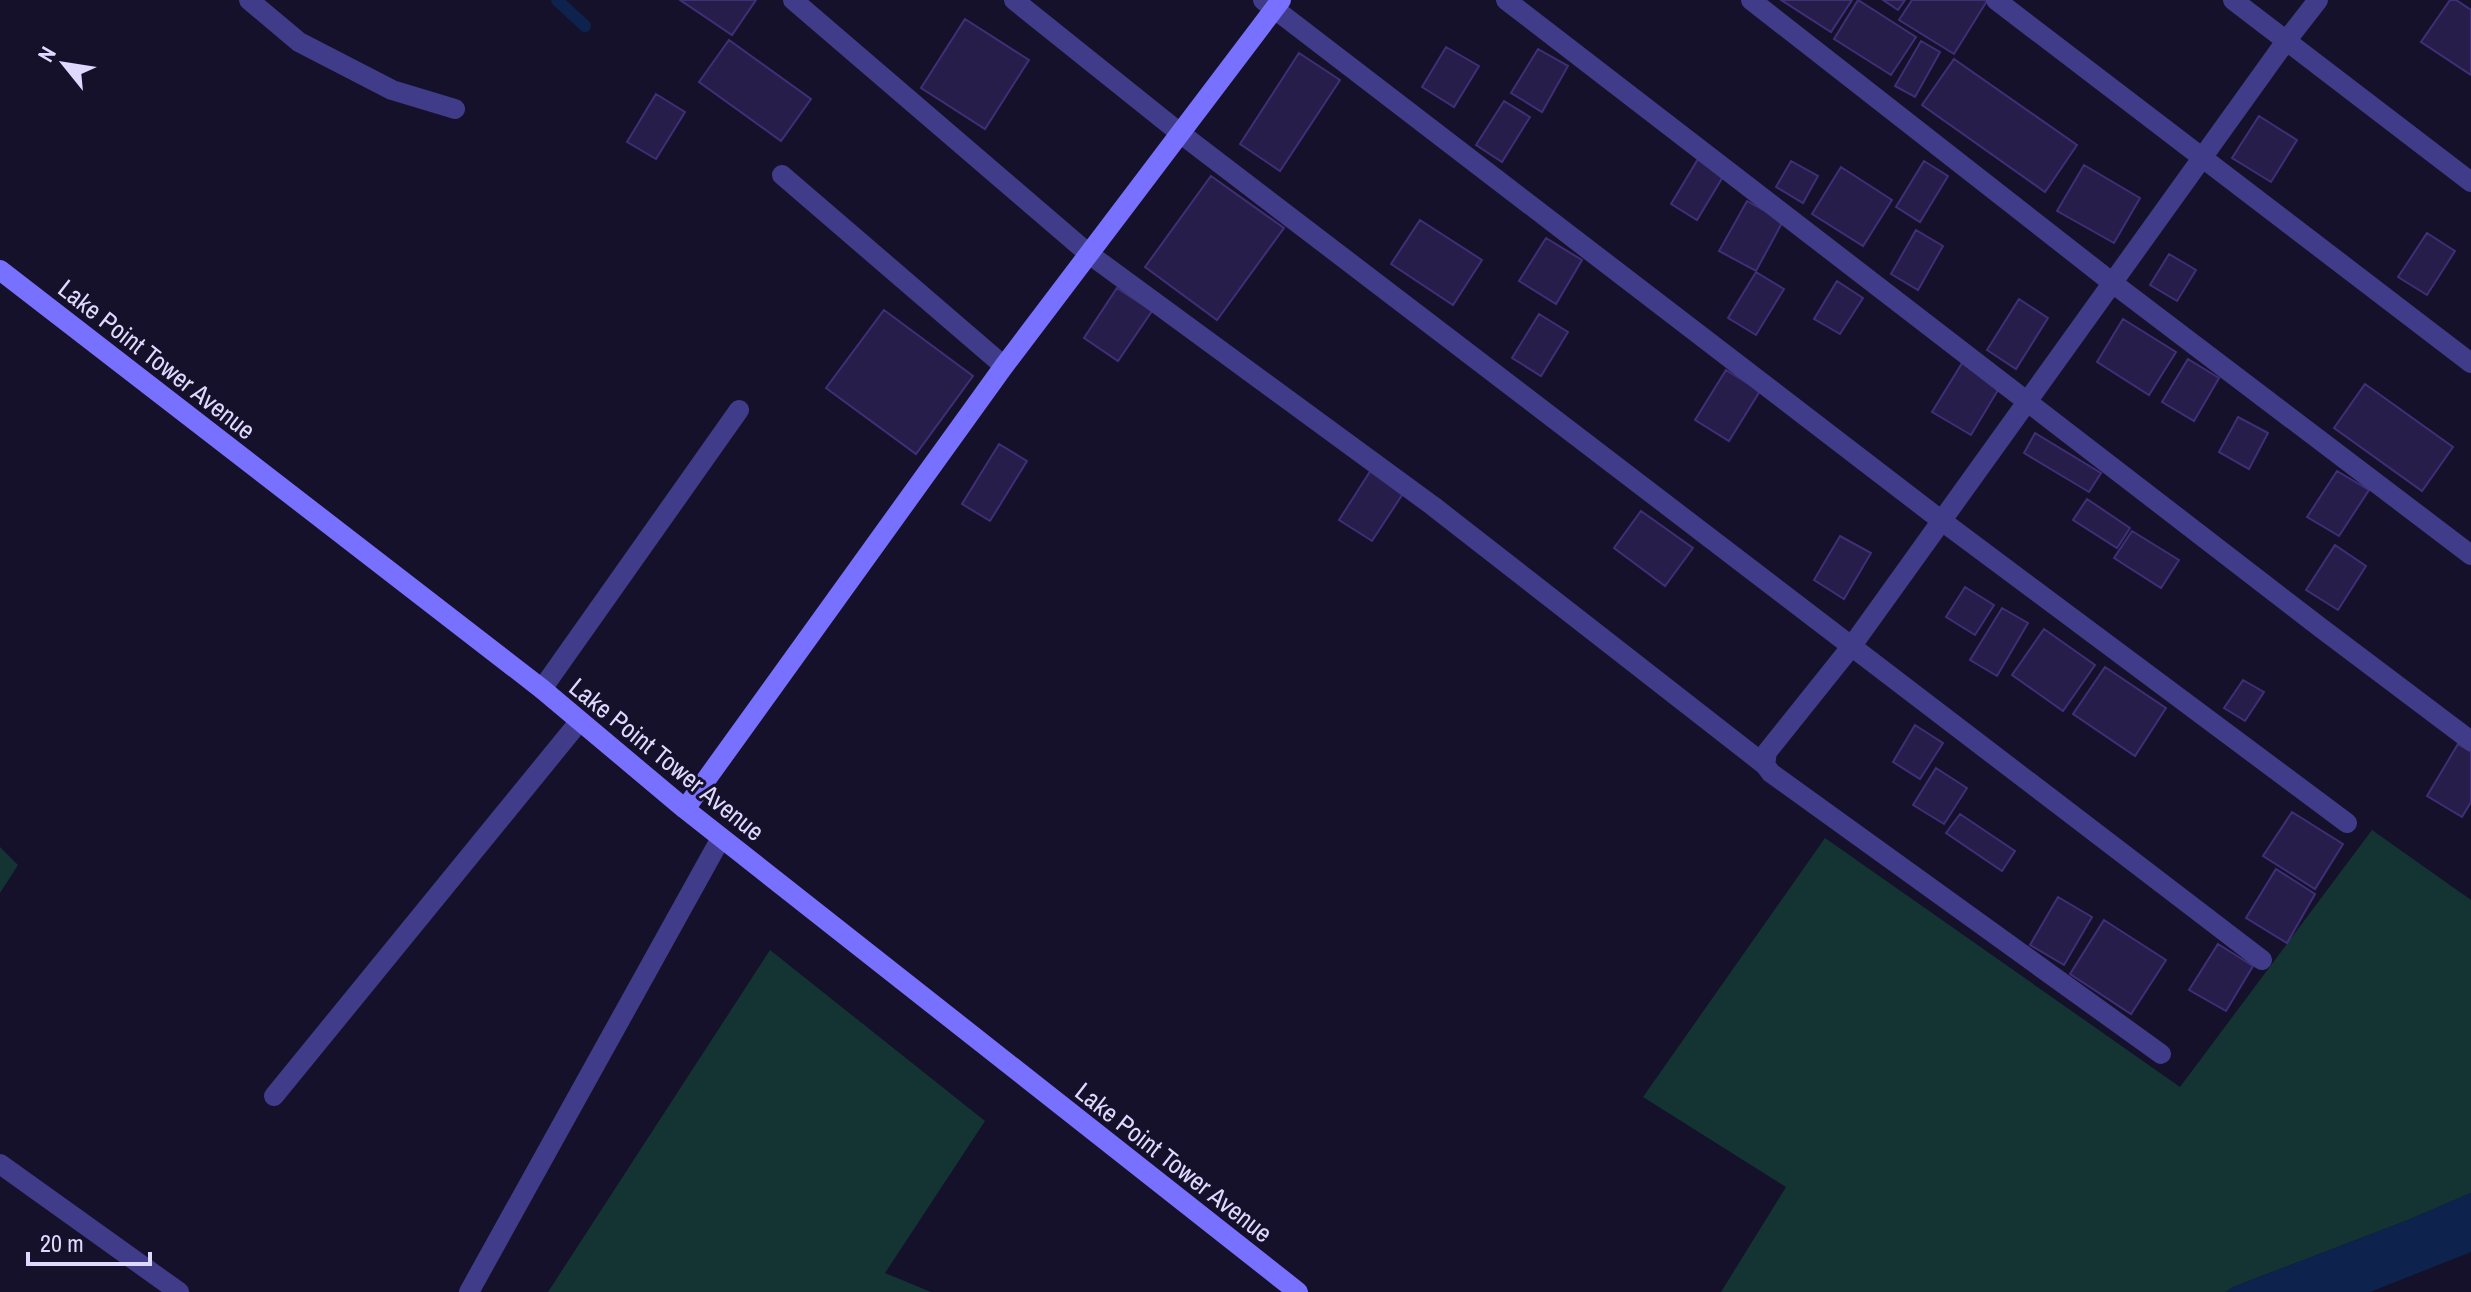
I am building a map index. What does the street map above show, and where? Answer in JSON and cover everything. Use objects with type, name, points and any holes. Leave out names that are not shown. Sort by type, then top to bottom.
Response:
[{"type":"street","points":[[249,0],[299,42],[392,90],[455,109]]},
{"type":"street","points":[[793,0],[1089,254],[1433,506],[1765,765],[1771,773],[2161,1054]]},
{"type":"street","points":[[1014,0],[1180,133],[2262,960]]},
{"type":"street","points":[[1506,0],[2471,741]]},
{"type":"street","points":[[1751,0],[2114,284],[2471,555]]},
{"type":"street","points":[[1996,0],[2471,363]]},
{"type":"street","points":[[2233,0],[2471,182]]},
{"type":"street","points":[[1765,765],[1767,752],[1851,647],[2318,0]]},
{"type":"street","points":[[685,809],[1004,366],[1180,133],[1273,3],[1942,521],[2347,823]]},
{"type":"street","points":[[782,175],[1004,366]]},
{"type":"street","name":"Lake Point Tower Avenue","points":[[0,270],[542,689],[721,838],[1298,1292]]},
{"type":"street","points":[[542,689],[739,410]]},
{"type":"street","points":[[274,1096],[579,722]]},
{"type":"street","points":[[469,1292],[721,838]]},
{"type":"street","points":[[0,1164],[179,1292]]},
{"type":"green space","points":[[2372,830],[2471,900],[2471,1193],[2226,1292],[1721,1292],[1786,1187],[1643,1097],[1825,838],[2180,1087]]},
{"type":"green space","points":[[0,847],[18,865],[0,893]]},
{"type":"green space","points":[[770,950],[985,1121],[885,1273],[931,1292],[548,1292]]},
{"type":"water","points":[[2471,1193],[2471,1252],[2370,1292],[2226,1292],[2233,1287]]},
{"type":"building","points":[[680,0],[756,0],[732,35]]},
{"type":"building","points":[[1781,0],[1852,0],[1831,32]]},
{"type":"building","points":[[1858,0],[1916,37],[1891,75],[1834,39]]},
{"type":"building","points":[[1883,0],[1905,0],[1898,10]]},
{"type":"building","points":[[1912,0],[1987,1],[1954,54],[1899,20]]},
{"type":"building","points":[[2450,0],[2456,0],[2471,10],[2471,75],[2421,42]]},
{"type":"building","points":[[965,19],[1029,60],[985,129],[921,88]]},
{"type":"building","points":[[729,40],[811,99],[781,141],[699,82]]},
{"type":"building","points":[[1921,41],[1940,52],[1915,97],[1895,86]]},
{"type":"building","points":[[1446,47],[1479,66],[1454,107],[1422,87]]},
{"type":"building","points":[[1538,49],[1568,66],[1542,112],[1511,93]]},
{"type":"building","points":[[1299,53],[1340,80],[1280,171],[1240,144]]},
{"type":"building","points":[[1954,59],[2077,145],[2045,192],[1922,105]]},
{"type":"building","points":[[656,94],[685,112],[656,159],[627,142]]},
{"type":"building","points":[[1504,101],[1530,117],[1502,162],[1476,145]]},
{"type":"building","points":[[2259,116],[2297,140],[2271,182],[2232,158]]},
{"type":"building","points":[[1698,159],[1724,175],[1697,220],[1671,204]]},
{"type":"building","points":[[1791,161],[1818,176],[1803,203],[1776,187]]},
{"type":"building","points":[[1924,161],[1948,176],[1920,222],[1896,207]]},
{"type":"building","points":[[2084,165],[2140,198],[2114,243],[2057,211]]},
{"type":"building","points":[[1841,167],[1892,200],[1863,246],[1812,214]]},
{"type":"building","points":[[1211,176],[1284,228],[1217,320],[1145,267]]},
{"type":"building","points":[[1747,201],[1783,221],[1756,271],[1719,251]]},
{"type":"building","points":[[1420,220],[1482,260],[1453,305],[1391,264]]},
{"type":"building","points":[[1916,230],[1943,246],[1918,290],[1891,274]]},
{"type":"building","points":[[2427,233],[2455,251],[2427,295],[2398,277]]},
{"type":"building","points":[[1546,238],[1582,260],[1556,304],[1519,281]]},
{"type":"building","points":[[2169,254],[2196,270],[2177,301],[2150,285]]},
{"type":"building","points":[[1756,272],[1784,289],[1756,335],[1728,318]]},
{"type":"building","points":[[1837,281],[1863,298],[1840,334],[1814,319]]},
{"type":"building","points":[[1117,288],[1152,311],[1118,361],[1084,338]]},
{"type":"building","points":[[2019,299],[2048,318],[2016,369],[1987,350]]},
{"type":"building","points":[[884,310],[973,376],[916,454],[826,388]]},
{"type":"building","points":[[1539,314],[1568,332],[1541,376],[1512,358]]},
{"type":"building","points":[[2123,319],[2176,352],[2149,395],[2097,362]]},
{"type":"building","points":[[2188,359],[2219,378],[2194,421],[2162,402]]},
{"type":"building","points":[[1964,360],[2001,385],[1971,435],[1932,412]]},
{"type":"building","points":[[1726,370],[1760,391],[1729,441],[1695,420]]},
{"type":"building","points":[[2365,384],[2453,447],[2422,491],[2334,428]]},
{"type":"building","points":[[2238,417],[2268,433],[2249,469],[2219,452]]},
{"type":"building","points":[[2035,433],[2101,473],[2089,492],[2024,453]]},
{"type":"building","points":[[999,444],[1027,461],[990,521],[962,504]]},
{"type":"building","points":[[1371,470],[1404,492],[1372,541],[1339,520]]},
{"type":"building","points":[[2337,471],[2369,490],[2339,536],[2307,517]]},
{"type":"building","points":[[2087,499],[2130,528],[2117,548],[2073,520]]},
{"type":"building","points":[[1641,511],[1693,548],[1665,586],[1614,548]]},
{"type":"building","points":[[2132,531],[2179,560],[2161,588],[2114,558]]},
{"type":"building","points":[[1840,536],[1871,553],[1844,599],[1814,580]]},
{"type":"building","points":[[2335,545],[2366,566],[2338,610],[2306,590]]},
{"type":"building","points":[[1965,587],[1994,605],[1975,635],[1946,617]]},
{"type":"building","points":[[2002,608],[2028,623],[1997,676],[1970,660]]},
{"type":"building","points":[[2044,629],[2095,665],[2063,711],[2012,675]]},
{"type":"building","points":[[2105,667],[2166,708],[2135,756],[2073,714]]},
{"type":"building","points":[[2243,680],[2264,692],[2245,721],[2224,708]]},
{"type":"building","points":[[1915,725],[1943,743],[1920,779],[1893,762]]},
{"type":"building","points":[[2458,744],[2471,752],[2471,802],[2462,817],[2427,796]]},
{"type":"building","points":[[1936,768],[1967,788],[1944,824],[1913,805]]},
{"type":"building","points":[[2292,812],[2343,844],[2315,889],[2263,856]]},
{"type":"building","points":[[1960,814],[2015,851],[2002,871],[1946,833]]},
{"type":"building","points":[[2276,869],[2315,894],[2287,943],[2246,918]]},
{"type":"building","points":[[2058,897],[2092,917],[2064,965],[2030,945]]},
{"type":"building","points":[[2104,920],[2166,960],[2131,1014],[2070,974]]},
{"type":"building","points":[[2218,944],[2253,966],[2226,1011],[2189,990]]},
{"type":"waterway","points":[[557,0],[585,26]]}]
